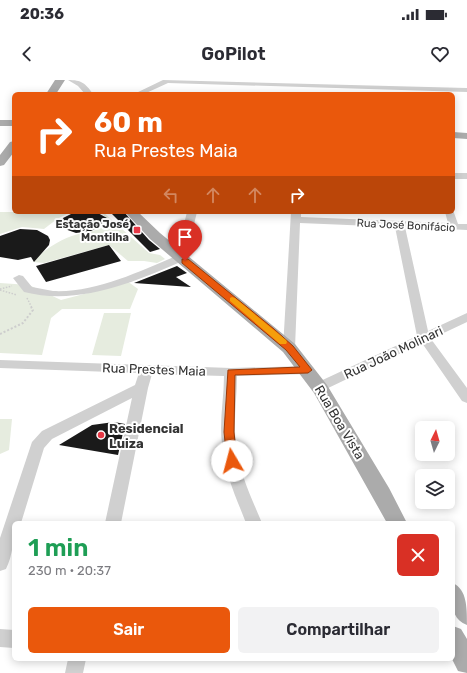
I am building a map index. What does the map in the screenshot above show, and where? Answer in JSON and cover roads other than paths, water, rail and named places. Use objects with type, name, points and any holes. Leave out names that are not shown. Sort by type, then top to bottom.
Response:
[{"type":"main road","points":[[52,92],[60,80]]},
{"type":"main road","points":[[0,123],[12,123]]},
{"type":"main road","points":[[455,135],[467,136]]},
{"type":"main road","points":[[0,163],[12,147]]},
{"type":"main road","name":"Rua Boa Vista","points":[[133,214],[155,236],[290,348],[308,370],[319,387],[382,494],[396,521]]},
{"type":"main road","name":"Rua Boa Vista","points":[[382,494],[404,521]]},
{"type":"main road","points":[[455,596],[467,614]]},
{"type":"main road","points":[[455,625],[467,620]]},
{"type":"street","points":[[72,80],[81,84],[87,92]]},
{"type":"street","points":[[415,80],[417,91]]},
{"type":"street","points":[[142,92],[167,81],[417,91],[467,90]]},
{"type":"street","points":[[455,176],[467,176]]},
{"type":"street","points":[[19,278],[28,290],[53,294],[95,289],[160,267],[181,258],[192,214]]},
{"type":"street","points":[[451,214],[454,227]]},
{"type":"street","points":[[290,348],[296,216]]},
{"type":"street","name":"Rua José Bonifácio","points":[[296,216],[399,224],[467,227]]},
{"type":"street","points":[[399,224],[424,338],[467,398]]},
{"type":"street","name":"Rua João Molinari","points":[[319,387],[467,317]]},
{"type":"street","name":"Rua Prestes Maia","points":[[0,364],[231,372],[308,370]]},
{"type":"street","points":[[113,521],[141,388],[147,369]]},
{"type":"street","points":[[231,372],[229,432],[230,452],[234,471],[253,521]]},
{"type":"street","points":[[14,521],[41,440],[64,426],[141,388]]},
{"type":"street","points":[[0,564],[12,527]]},
{"type":"street","points":[[0,638],[12,638]]},
{"type":"street","points":[[74,673],[77,661]]},
{"type":"place","name":"Estação José Montilha","points":[[137,230]]},
{"type":"place","name":"Residencial Luiza","points":[[101,435]]}]
